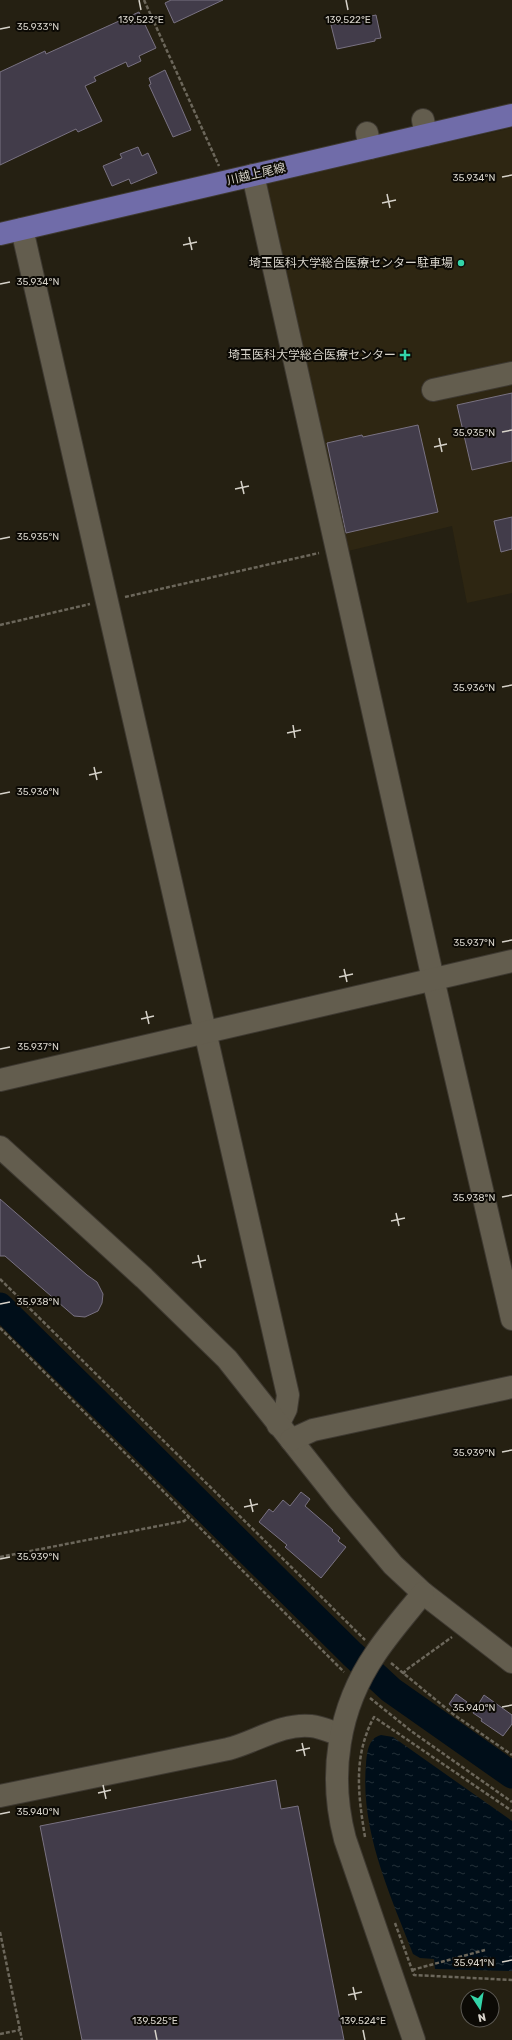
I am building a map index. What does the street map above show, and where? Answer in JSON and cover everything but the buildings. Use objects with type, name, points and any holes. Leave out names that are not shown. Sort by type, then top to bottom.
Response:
[{"type":"main road","name":"川越上尾線","points":[[0,234],[253,175],[369,141],[425,128],[512,115]]},
{"type":"street","points":[[253,175],[433,979],[512,1319]]},
{"type":"street","points":[[22,229],[288,1395],[285,1433]]},
{"type":"street","points":[[433,390],[512,372]]},
{"type":"street","points":[[0,1080],[205,1031],[512,961]]},
{"type":"street","points":[[0,1147],[144,1278],[227,1359],[285,1433],[393,1565],[423,1593],[512,1662]]},
{"type":"street","points":[[285,1433],[313,1430],[512,1386]]},
{"type":"street","points":[[414,2040],[355,1870],[338,1813],[337,1767],[338,1748],[341,1735],[358,1683],[376,1652],[423,1593]]},
{"type":"street","points":[[0,1796],[228,1749],[248,1744],[269,1732],[291,1727],[312,1726],[341,1735]]},
{"type":"path","points":[[144,0],[226,181]]},
{"type":"path","points":[[0,625],[337,549]]},
{"type":"path","points":[[0,1279],[376,1652],[403,1674],[512,1755]]},
{"type":"path","points":[[0,1328],[358,1683],[411,1731],[512,1802]]},
{"type":"path","points":[[0,1557],[184,1521],[189,1517]]},
{"type":"path","points":[[403,1674],[411,1666],[467,1627]]},
{"type":"path","points":[[366,1842],[359,1802],[359,1777],[361,1750],[365,1734],[374,1717],[512,1811]]},
{"type":"path","points":[[393,1918],[414,1975],[512,1980]]},
{"type":"path","points":[[0,1932],[22,2040]]},
{"type":"path","points":[[407,1971],[485,1950]]},
{"type":"path","points":[[0,2034],[20,2030]]},
{"type":"shaded area","name":"埼玉医科大学総合医療センター","points":[[512,128],[512,593],[467,603],[452,526],[344,552],[259,184]]},
{"type":"water","points":[[381,1735],[393,1737],[512,1821],[512,1971],[435,1969],[434,1959],[420,1958],[413,1954],[386,1885],[372,1838],[368,1814],[365,1789],[367,1755],[369,1746],[373,1739]]},
{"type":"waterway","points":[[0,1306],[352,1654],[391,1690],[512,1775]]},
{"type":"place","name":"埼玉医科大学総合医療センター駐車場","points":[[461,263]]},
{"type":"place","name":"埼玉医科大学総合医療センター","points":[[405,355]]}]
